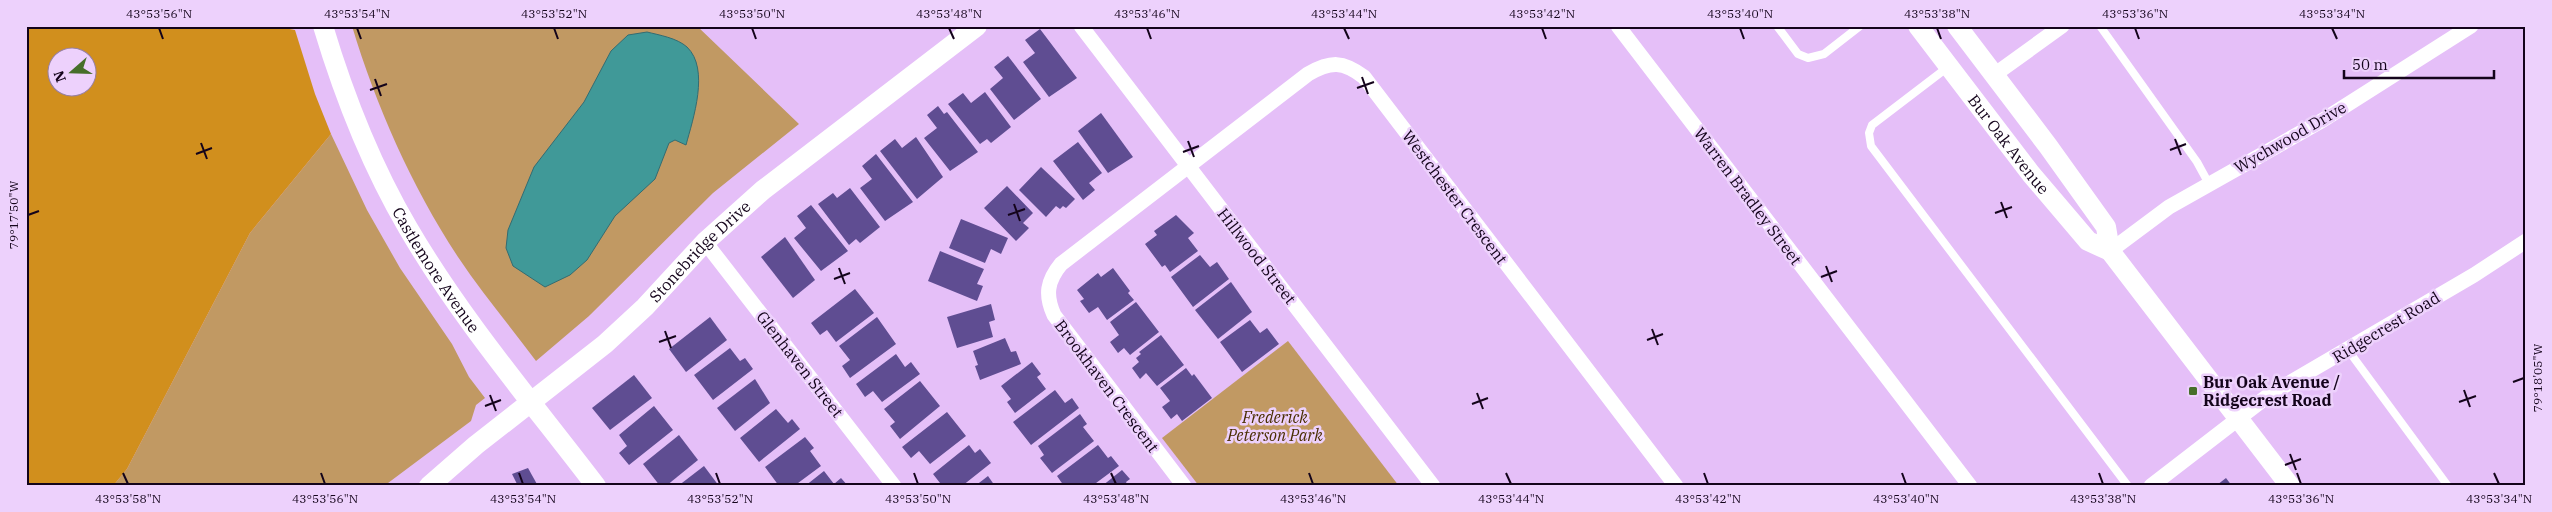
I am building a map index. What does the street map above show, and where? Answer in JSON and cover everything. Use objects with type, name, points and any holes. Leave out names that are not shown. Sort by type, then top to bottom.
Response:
[{"type":"street","name":"Castlemore Avenue","points":[[323,26],[341,84],[365,144],[407,227],[452,297],[596,486]]},
{"type":"street","name":"Stonebridge Drive","points":[[429,486],[605,344],[644,307],[705,242],[763,190],[977,26]]},
{"type":"street","name":"Hillwood Street","points":[[1081,26],[1433,486]]},
{"type":"street","name":"Warren Bradley Street","points":[[1618,26],[1970,486]]},
{"type":"street","name":"Bur Oak Avenue","points":[[1918,26],[2031,174],[2088,241],[2110,251]]},
{"type":"street","name":"Bur Oak Avenue","points":[[1957,26],[2048,146],[2106,227],[2110,251],[2290,486]]},
{"type":"street","points":[[1994,75],[2062,26]]},
{"type":"street","name":"Wychwood Drive","points":[[2110,251],[2169,206],[2324,120],[2471,26]]},
{"type":"street","name":"Westchester Crescent","points":[[1188,167],[1308,74],[1332,64],[1348,66],[1364,77],[1676,486]]},
{"type":"street","name":"Brookhaven Crescent","points":[[1184,486],[1054,315],[1048,303],[1047,289],[1052,275],[1061,264],[1188,167]]},
{"type":"street","name":"Ridgecrest Road","points":[[2151,486],[2269,395],[2474,275],[2526,241]]},
{"type":"street","name":"Glenhaven Street","points":[[705,242],[894,486]]},
{"type":"lane","points":[[1777,26],[1798,54],[1808,58],[1824,54],[1860,26]]},
{"type":"lane","points":[[2100,26],[2197,162],[2209,184]]},
{"type":"lane","points":[[1948,67],[1872,125],[1869,133],[1871,146],[2128,486]]},
{"type":"lane","points":[[2348,350],[2448,486]]},
{"type":"green space","points":[[352,26],[697,26],[799,124],[713,193],[589,316],[536,361],[467,270],[425,203],[384,116]]},
{"type":"green space","points":[[331,134],[367,210],[400,268],[452,344],[469,377],[485,398],[476,405],[471,421],[384,486],[113,486],[127,469],[250,233]]},
{"type":"green space","name":"Frederick Peterson Park","points":[[1288,341],[1399,486],[1199,486],[1162,438]]},
{"type":"shaded area","points":[[26,26],[273,26],[295,30],[315,94],[331,134],[250,233],[127,469],[113,486],[26,486]]},
{"type":"shaded area","points":[[647,32],[678,41],[687,47],[694,56],[698,68],[698,95],[686,145],[675,140],[669,143],[655,179],[615,216],[587,260],[570,275],[545,287],[513,266],[506,248],[508,230],[534,167],[584,102],[611,51],[628,35]]},
{"type":"building","points":[[1040,29],[1077,78],[1049,97],[1023,62],[1035,53],[1025,40]]},
{"type":"building","points":[[1008,56],[1041,99],[1014,120],[990,89],[1003,78],[994,67]]},
{"type":"building","points":[[985,92],[1011,127],[991,143],[987,139],[980,144],[948,104],[963,93],[971,103]]},
{"type":"building","points":[[938,106],[944,114],[947,112],[978,152],[950,171],[924,138],[937,128],[927,115]]},
{"type":"building","points":[[1101,113],[1133,157],[1108,173],[1078,131]]},
{"type":"building","points":[[916,137],[943,177],[917,199],[880,151],[895,139],[902,148]]},
{"type":"building","points":[[1078,142],[1102,173],[1089,183],[1095,190],[1083,200],[1053,161]]},
{"type":"building","points":[[876,154],[913,202],[885,221],[860,188],[872,179],[862,166]]},
{"type":"building","points":[[1041,167],[1075,199],[1066,208],[1063,206],[1060,209],[1056,206],[1046,217],[1019,190]]},
{"type":"building","points":[[1007,186],[1033,213],[1023,223],[1029,228],[1016,241],[984,208]]},
{"type":"building","points":[[850,188],[880,227],[860,243],[856,239],[849,245],[818,204],[833,193],[837,198]]},
{"type":"building","points":[[811,205],[848,251],[821,271],[794,238],[806,228],[797,216]]},
{"type":"building","points":[[1176,215],[1194,233],[1188,238],[1198,251],[1170,272],[1165,265],[1162,267],[1145,244],[1157,235],[1154,231]]},
{"type":"building","points":[[961,219],[1008,238],[1001,254],[991,249],[985,263],[949,248]]},
{"type":"building","points":[[785,237],[815,280],[793,298],[761,257]]},
{"type":"building","points":[[940,251],[984,269],[977,284],[983,286],[977,301],[928,281]]},
{"type":"building","points":[[1200,255],[1210,267],[1217,262],[1229,279],[1193,307],[1171,277]]},
{"type":"building","points":[[1113,268],[1130,291],[1128,293],[1134,300],[1107,320],[1098,307],[1089,313],[1080,301],[1084,299],[1077,290],[1098,273],[1101,277]]},
{"type":"building","points":[[1231,282],[1252,312],[1218,339],[1195,310]]},
{"type":"building","points":[[855,289],[874,313],[836,342],[827,330],[820,335],[811,323]]},
{"type":"building","points":[[1136,302],[1159,332],[1130,355],[1124,348],[1118,353],[1110,342],[1119,335],[1110,322]]},
{"type":"building","points":[[991,304],[995,320],[989,322],[993,337],[957,348],[947,317]]},
{"type":"building","points":[[710,317],[727,340],[686,372],[669,349]]},
{"type":"building","points":[[877,317],[896,344],[850,378],[842,366],[850,360],[839,346]]},
{"type":"building","points":[[1250,320],[1260,333],[1267,328],[1279,344],[1242,372],[1220,342]]},
{"type":"building","points":[[1161,335],[1184,365],[1157,386],[1146,373],[1140,379],[1132,368],[1139,362],[1136,358],[1141,354],[1139,352]]},
{"type":"building","points":[[1005,338],[1011,352],[1016,351],[1021,364],[980,380],[975,366],[978,365],[973,351]]},
{"type":"building","points":[[730,348],[740,361],[745,358],[753,369],[713,400],[694,375]]},
{"type":"building","points":[[896,354],[905,367],[911,362],[920,374],[882,402],[873,391],[865,397],[856,384]]},
{"type":"building","points":[[1032,362],[1041,374],[1037,377],[1046,389],[1015,413],[1007,402],[1011,399],[1001,386]]},
{"type":"building","points":[[1186,368],[1192,376],[1194,374],[1212,398],[1182,421],[1177,414],[1171,419],[1162,407],[1170,401],[1160,388]]},
{"type":"building","points":[[634,375],[652,398],[610,430],[592,408]]},
{"type":"building","points":[[755,379],[770,403],[735,431],[717,408]]},
{"type":"building","points":[[920,381],[940,406],[900,439],[890,426],[895,422],[884,409]]},
{"type":"building","points":[[1055,390],[1065,403],[1072,398],[1079,408],[1031,445],[1013,422]]},
{"type":"building","points":[[654,406],[673,430],[629,465],[619,453],[627,446],[619,435]]},
{"type":"building","points":[[776,409],[788,423],[792,419],[800,429],[759,462],[740,438]]},
{"type":"building","points":[[947,412],[966,436],[930,464],[919,451],[911,458],[902,447]]},
{"type":"building","points":[[1080,414],[1087,424],[1083,427],[1094,441],[1052,473],[1040,458],[1044,455],[1038,446]]},
{"type":"building","points":[[679,435],[698,460],[666,486],[660,486],[643,464]]},
{"type":"building","points":[[805,437],[814,448],[810,451],[821,466],[794,486],[779,486],[765,467]]},
{"type":"building","points":[[969,445],[975,453],[980,449],[991,463],[962,486],[937,486],[940,483],[933,474]]},
{"type":"building","points":[[1098,445],[1108,458],[1111,456],[1119,466],[1092,486],[1064,486],[1057,476]]},
{"type":"building","points":[[704,466],[719,486],[678,486]]},
{"type":"building","points":[[528,468],[538,486],[518,486],[512,474]]},
{"type":"building","points":[[1122,470],[1130,479],[1126,482],[1128,486],[1102,486]]},
{"type":"building","points":[[824,471],[834,484],[841,478],[848,486],[805,486]]},
{"type":"building","points":[[988,476],[995,486],[975,486]]},
{"type":"building","points":[[2226,478],[2232,486],[2217,486],[2217,485]]},
{"type":"place","name":"Bur Oak Avenue / Ridgecrest Road","points":[[2193,391]]}]
